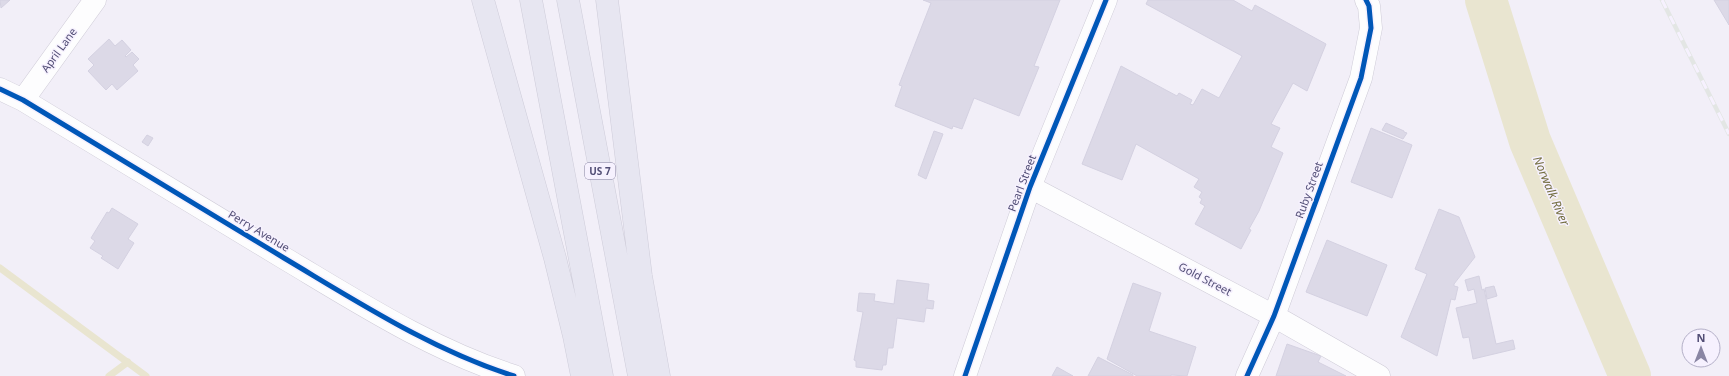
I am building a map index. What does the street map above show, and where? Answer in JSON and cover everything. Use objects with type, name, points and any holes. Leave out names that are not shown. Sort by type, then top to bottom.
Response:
[{"type":"highway","points":[[484,0],[555,258],[584,337],[602,376]]},
{"type":"highway","points":[[531,0],[584,337],[582,376]]},
{"type":"highway","name":"US 7","points":[[568,0],[643,344],[639,376]]},
{"type":"highway","points":[[607,0],[641,276],[643,344],[659,376]]},
{"type":"street","name":"April Lane","points":[[23,100],[96,0]]},
{"type":"street","name":"Pearl Street","points":[[965,376],[1030,187],[1106,0]]},
{"type":"street","name":"Ruby Street","points":[[1247,376],[1274,316],[1361,78],[1371,28],[1367,3]]},
{"type":"street","name":"Perry Avenue","points":[[0,89],[23,100],[325,282],[416,335],[491,369],[514,376]]},
{"type":"street","name":"Gold Street","points":[[1030,187],[1274,316],[1379,376]]},
{"type":"building","points":[[0,0],[10,0],[1,8]]},
{"type":"building","points":[[923,0],[1060,0],[1034,66],[1039,67],[1019,116],[974,98],[962,129],[953,126],[952,129],[895,106],[902,86],[899,85],[931,3]]},
{"type":"building","points":[[1148,0],[1233,0],[1252,11],[1255,5],[1326,44],[1307,91],[1293,83],[1271,124],[1280,128],[1271,147],[1283,153],[1259,211],[1249,229],[1251,230],[1241,249],[1195,224],[1205,206],[1200,203],[1202,199],[1199,197],[1202,192],[1194,187],[1199,179],[1136,144],[1122,180],[1082,164],[1121,66],[1177,96],[1179,93],[1192,100],[1190,104],[1193,105],[1202,89],[1219,98],[1242,56],[1146,4]]},
{"type":"building","points":[[1714,0],[1729,0],[1729,25]]},
{"type":"building","points":[[109,39],[115,46],[122,40],[131,50],[125,56],[126,57],[132,52],[139,59],[133,65],[138,71],[117,90],[112,84],[106,90],[88,71],[94,65],[88,59]]},
{"type":"building","points":[[1386,123],[1407,133],[1403,139],[1382,130]]},
{"type":"building","points":[[1371,128],[1412,145],[1392,198],[1351,182]]},
{"type":"building","points":[[934,131],[943,134],[926,179],[918,175]]},
{"type":"building","points":[[147,135],[153,138],[148,146],[142,142]]},
{"type":"building","points":[[112,208],[138,224],[128,239],[134,243],[118,269],[101,258],[103,256],[90,248],[95,241],[91,238],[107,212],[109,213]]},
{"type":"building","points":[[1439,209],[1459,217],[1475,257],[1454,284],[1454,286],[1458,287],[1455,300],[1451,299],[1437,356],[1401,337],[1427,274],[1415,269]]},
{"type":"building","points":[[1327,240],[1387,265],[1367,316],[1306,292]]},
{"type":"building","points":[[1479,276],[1482,290],[1484,289],[1496,344],[1513,340],[1515,349],[1473,359],[1469,337],[1463,338],[1456,308],[1477,303],[1474,289],[1468,291],[1465,280]]},
{"type":"building","points":[[897,280],[929,284],[927,300],[934,301],[933,309],[926,308],[924,322],[897,318],[893,348],[888,348],[886,365],[883,365],[882,370],[856,367],[856,361],[854,360],[863,312],[857,311],[859,293],[875,294],[874,301],[894,304]]},
{"type":"building","points":[[1133,283],[1161,293],[1149,331],[1196,347],[1187,376],[1137,376],[1107,359]]},
{"type":"building","points":[[1494,286],[1497,296],[1487,299],[1485,288]]},
{"type":"building","points":[[1287,344],[1321,356],[1318,362],[1346,376],[1276,376]]},
{"type":"building","points":[[1098,357],[1133,375],[1133,376],[1088,376]]},
{"type":"building","points":[[1057,367],[1073,376],[1052,376]]},
{"type":"waterway","name":"Norwalk River","points":[[1486,0],[1530,141],[1630,376]]},
{"type":"waterway","points":[[0,268],[146,376]]},
{"type":"waterway","points":[[109,376],[128,362]]},
{"type":"railway","points":[[1662,0],[1729,134]]},
{"type":"cycle path","points":[[965,376],[1030,187],[1106,0]]},
{"type":"cycle path","points":[[1247,376],[1274,316],[1361,78],[1371,28],[1369,6],[1366,0]]},
{"type":"cycle path","points":[[0,89],[23,100],[396,324],[454,353],[514,376]]}]
